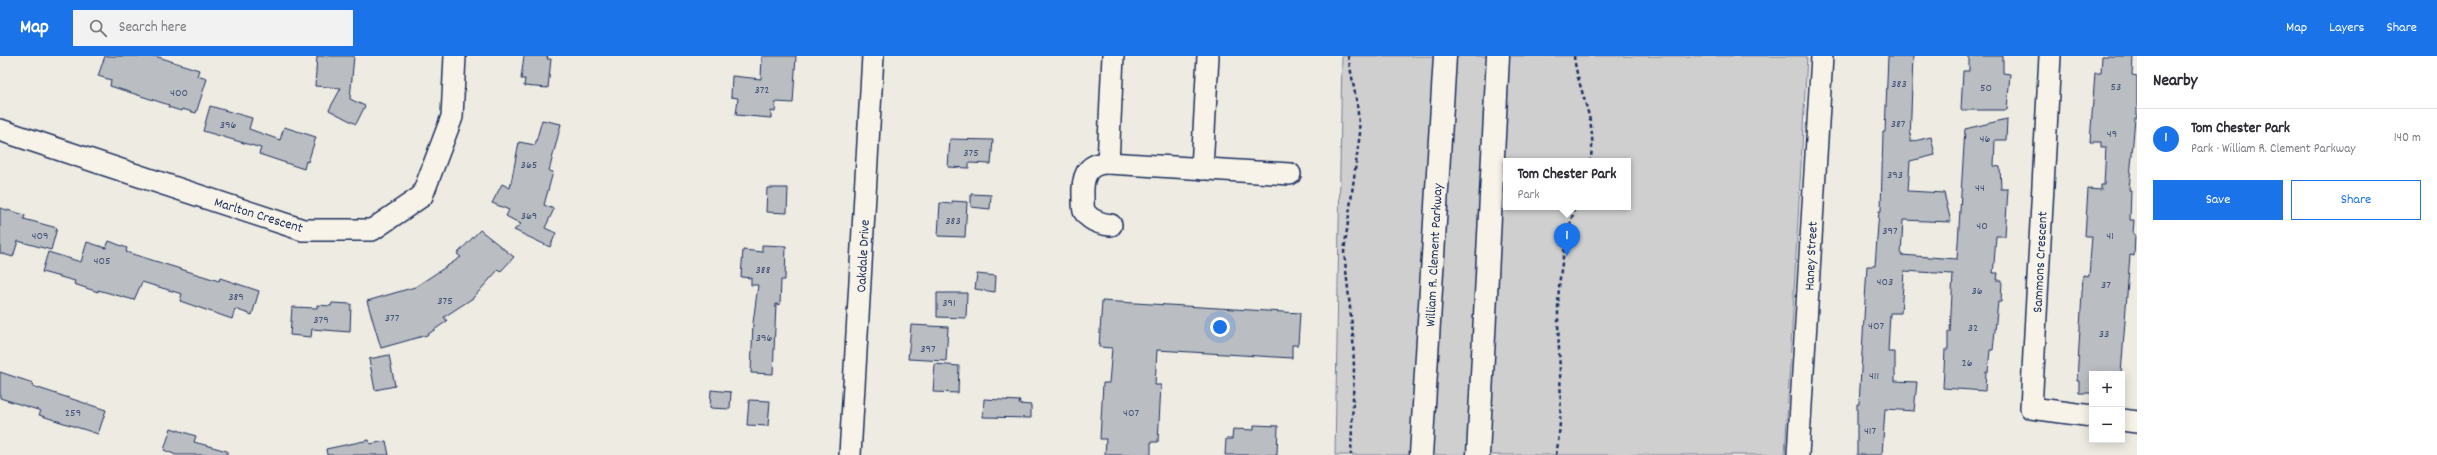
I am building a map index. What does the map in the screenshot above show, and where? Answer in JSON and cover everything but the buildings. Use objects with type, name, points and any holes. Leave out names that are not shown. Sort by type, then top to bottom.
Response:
[{"type":"main road","name":"William R. Clement Parkway","points":[[1421,455],[1445,56]]},
{"type":"main road","points":[[1478,455],[1498,56]]},
{"type":"street","name":"Marlton Crescent","points":[[0,130],[303,230],[372,230],[422,196],[452,117],[455,56]]},
{"type":"street","name":"Oakdale Drive","points":[[850,455],[873,56]]},
{"type":"street","points":[[1108,163],[1113,56]]},
{"type":"street","points":[[1202,170],[1208,56]]},
{"type":"street","name":"Haney Street","points":[[1798,455],[1822,56]]},
{"type":"street","name":"Sammons Crescent","points":[[2050,56],[2031,408],[2089,416]]},
{"type":"street","points":[[1112,225],[1092,219],[1084,210],[1083,185],[1087,172],[1098,163],[1290,174]]},
{"type":"street","points":[[2125,420],[2137,422]]},
{"type":"path","points":[[1348,56],[1357,104],[1360,133],[1344,252],[1353,335],[1354,369],[1351,455]]},
{"type":"path","points":[[1574,56],[1576,73],[1592,127],[1593,141],[1590,158]]},
{"type":"path","points":[[1556,455],[1561,396],[1559,290],[1565,243],[1574,210]]},
{"type":"shaded area","points":[[1342,56],[1807,56],[1785,455],[1335,455]]},
{"type":"place","name":"Tom Chester Park","points":[[1567,256]]}]
